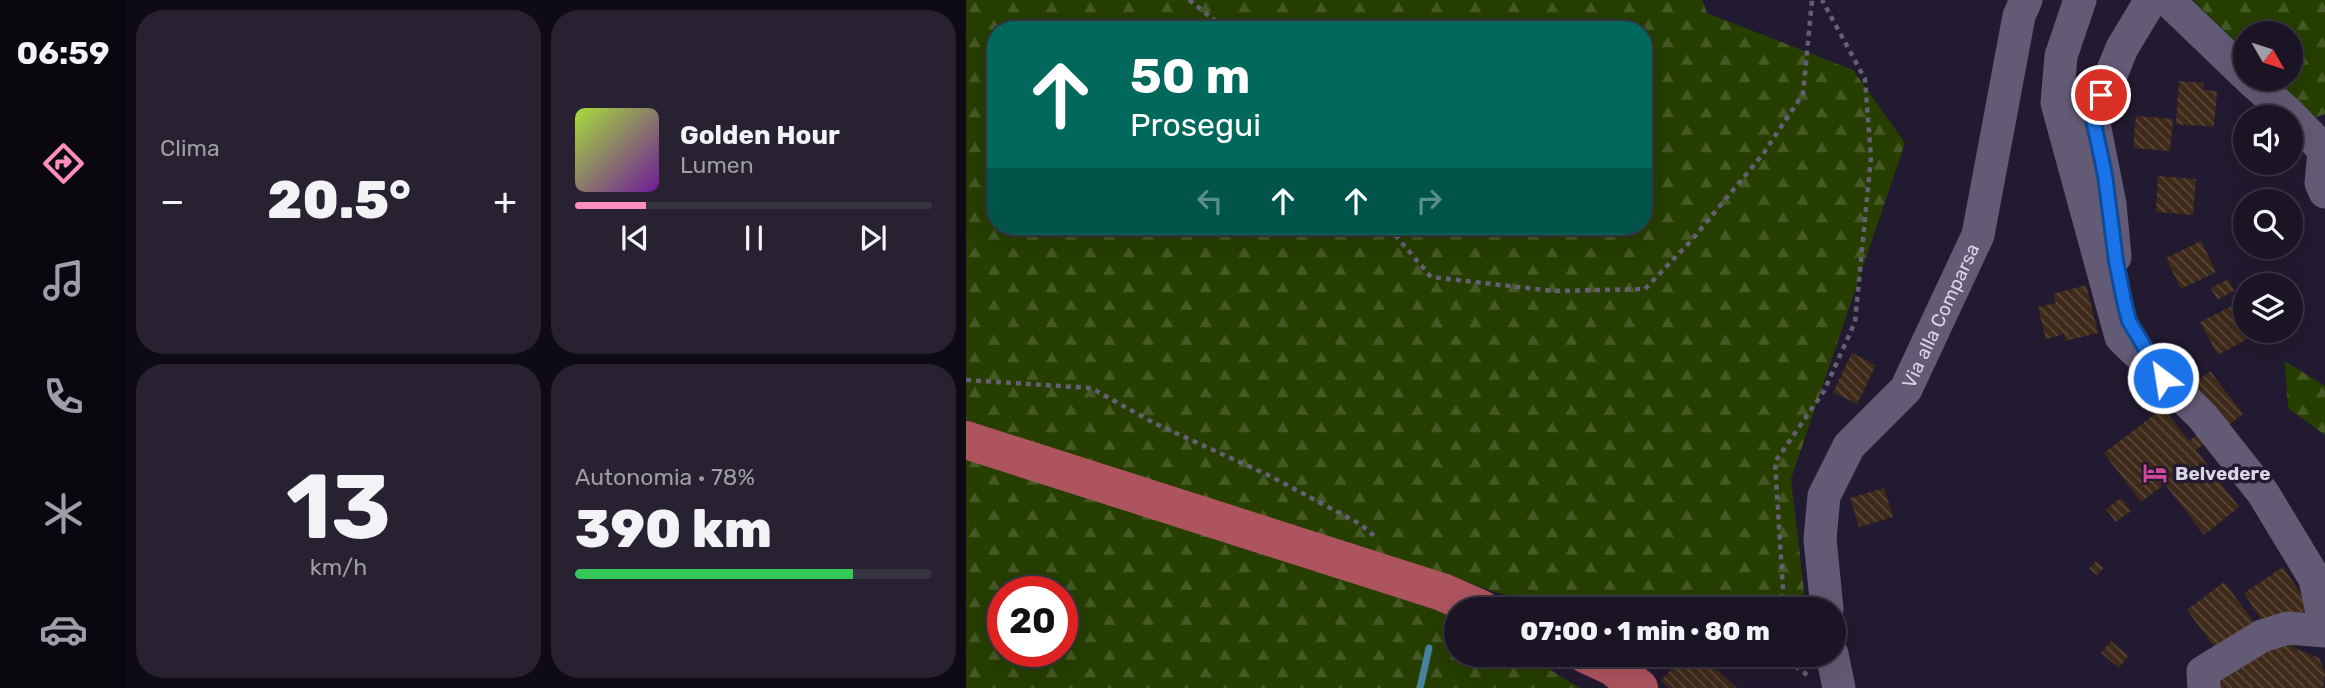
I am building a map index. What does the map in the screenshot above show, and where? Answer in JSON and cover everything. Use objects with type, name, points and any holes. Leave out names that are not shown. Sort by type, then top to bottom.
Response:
[{"type":"main road","points":[[966,440],[1460,597]]},
{"type":"main road","points":[[1613,667],[1640,688]]},
{"type":"street","name":"Via alla Comparsa","points":[[1826,597],[1820,538],[1824,496],[1849,446],[1906,389],[1978,235],[2019,16],[2026,0]]},
{"type":"street","points":[[2080,0],[2061,56],[2057,103],[2120,337],[2202,416],[2263,493],[2315,579],[2325,630],[2288,628],[2262,636],[2203,672],[2204,688]]},
{"type":"street","points":[[2151,0],[2122,48],[2093,119],[2110,204],[2116,261],[2129,321],[2163,378]]},
{"type":"street","points":[[2168,0],[2233,62]]},
{"type":"street","points":[[2263,91],[2324,150],[2321,183],[2325,192]]},
{"type":"path","points":[[1189,0],[1216,21]]},
{"type":"path","points":[[1396,235],[1431,277],[1553,291],[1645,289],[1690,242],[1763,154],[1803,94],[1812,0]]},
{"type":"path","points":[[1782,597],[1775,462],[1824,391],[1855,322],[1871,157],[1865,79],[1822,0]]},
{"type":"path","points":[[966,380],[1091,388],[1154,423],[1270,476],[1360,524],[1380,541]]},
{"type":"path","points":[[1810,667],[1829,675]]},
{"type":"green space","points":[[966,0],[1702,0],[1707,13],[1853,70],[1905,143],[1791,479],[1805,597],[1512,597],[966,425]]},
{"type":"green space","points":[[2193,0],[2325,0],[2325,114],[2314,118],[2286,91],[2303,91],[2303,21],[2233,21],[2233,39]]},
{"type":"green space","points":[[2285,361],[2325,386],[2325,435],[2288,408]]},
{"type":"green space","points":[[966,456],[1444,609],[1444,667],[1546,667],[1580,688],[966,688]]},
{"type":"building","points":[[2179,81],[2204,83],[2203,90],[2217,91],[2214,127],[2176,124]]},
{"type":"building","points":[[2136,116],[2173,119],[2170,151],[2133,148]]},
{"type":"building","points":[[2158,176],[2196,179],[2193,215],[2156,212]]},
{"type":"building","points":[[2201,241],[2216,272],[2181,289],[2166,258]]},
{"type":"building","points":[[2228,279],[2233,292],[2217,300],[2211,288]]},
{"type":"building","points":[[2086,285],[2098,333],[2065,341],[2064,334],[2046,339],[2038,307],[2056,303],[2053,294]]},
{"type":"building","points":[[2232,306],[2233,343],[2240,343],[2218,355],[2200,322]]},
{"type":"building","points":[[1852,353],[1876,365],[1857,404],[1833,392]]},
{"type":"building","points":[[2210,371],[2243,414],[2196,450],[2239,507],[2204,535],[2165,484],[2141,502],[2104,453],[2163,408],[2189,441],[2215,421],[2189,387]]},
{"type":"building","points":[[1884,488],[1893,517],[1859,527],[1850,498]]},
{"type":"building","points":[[2121,498],[2131,511],[2116,522],[2106,509]]},
{"type":"building","points":[[2096,561],[2104,568],[2097,575],[2089,569]]},
{"type":"building","points":[[2283,567],[2310,607],[2280,627],[2266,627],[2244,593]]},
{"type":"building","points":[[2224,582],[2259,629],[2222,657],[2187,610]]},
{"type":"building","points":[[2287,634],[2294,648],[2319,658],[2325,672],[2323,688],[2218,688],[2211,676]]},
{"type":"building","points":[[2111,641],[2128,656],[2119,668],[2101,653]]},
{"type":"building","points":[[1673,667],[1714,667],[1737,688],[1669,688],[1661,681]]},
{"type":"waterway","points":[[1420,688],[1429,648]]},
{"type":"place","name":"Belvedere","points":[[2155,473]]},
{"type":"route","points":[[2101,95],[2093,119],[2110,204],[2116,261],[2124,301],[2129,321],[2163,378]]}]
